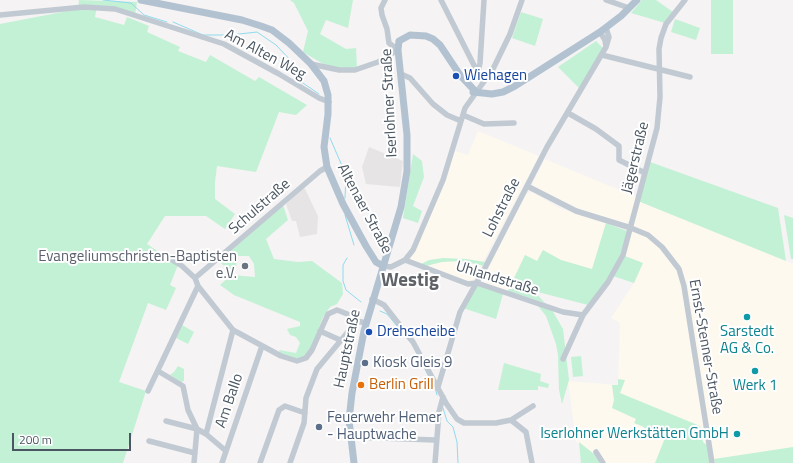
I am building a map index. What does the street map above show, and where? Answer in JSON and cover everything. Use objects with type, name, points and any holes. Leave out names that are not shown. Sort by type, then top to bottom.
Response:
[{"type":"main road","name":"Altenaer Straße","points":[[141,0],[242,20],[262,26],[272,30],[311,64],[324,81],[329,102],[324,147],[327,167],[343,204],[366,246],[376,262],[383,266]]},
{"type":"main road","points":[[476,92],[496,93],[515,86],[606,28],[630,8],[637,0]]},
{"type":"main road","name":"Iserlohner Straße","points":[[383,266],[401,207],[407,171],[407,135],[398,50],[399,41],[405,36],[416,34],[426,36],[440,45],[460,75],[476,92]]},
{"type":"main road","name":"Hauptstraße","points":[[354,463],[350,406],[366,323],[383,266]]},
{"type":"street","points":[[311,64],[338,70],[354,70],[373,64],[398,50],[389,44],[387,29],[381,8],[385,0]]},
{"type":"street","points":[[441,0],[483,83]]},
{"type":"street","points":[[478,72],[480,64],[484,0]]},
{"type":"street","points":[[383,266],[391,267],[405,260],[413,250],[443,180],[465,108],[494,70],[510,34],[522,0]]},
{"type":"street","points":[[606,0],[630,8]]},
{"type":"street","name":"Jägerstraße","points":[[563,359],[583,315],[608,282],[623,255],[657,128],[660,97],[659,49],[666,24],[685,0]]},
{"type":"street","name":"Am Alten Weg","points":[[0,15],[84,7],[115,9],[224,44],[273,70],[319,98],[329,102]]},
{"type":"street","name":"Lohstraße","points":[[438,387],[460,312],[471,289],[477,283],[526,186],[602,55],[609,37],[606,28]]},
{"type":"street","points":[[600,32],[605,40],[606,47]]},
{"type":"street","points":[[602,55],[690,77]]},
{"type":"street","points":[[401,74],[410,78],[433,104],[447,115],[484,124],[514,124]]},
{"type":"street","points":[[568,113],[596,129],[619,146],[619,160],[645,172]]},
{"type":"street","name":"Schulstraße","points":[[195,278],[320,171],[327,167]]},
{"type":"street","name":"Ernst-Stenner-Straße","points":[[526,186],[576,211],[631,228],[648,236],[662,247],[678,269],[684,286],[712,463]]},
{"type":"street","points":[[169,258],[182,266],[195,278],[198,286],[233,330],[281,356],[297,361],[306,358],[312,350],[328,314],[337,310],[355,317],[356,321],[366,323]]},
{"type":"street","name":"Uhlandstraße","points":[[405,260],[468,284],[477,283],[563,312],[583,315]]},
{"type":"street","points":[[148,391],[198,286]]},
{"type":"street","points":[[372,299],[380,302],[388,310],[413,342],[454,416],[464,423],[488,424],[511,420],[533,406]]},
{"type":"street","points":[[290,463],[304,423],[306,398],[317,370],[356,321]]},
{"type":"street","points":[[206,434],[233,330]]},
{"type":"street","points":[[320,331],[340,340]]},
{"type":"street","name":"Am Ballo","points":[[222,463],[262,346]]},
{"type":"street","points":[[158,371],[183,386],[188,410],[197,429],[194,463]]},
{"type":"street","points":[[435,463],[435,440],[438,412],[443,397]]},
{"type":"street","points":[[260,463],[279,410],[285,406],[305,413]]},
{"type":"street","points":[[511,420],[526,432],[532,463]]},
{"type":"street","points":[[166,421],[197,429],[206,434],[226,451]]},
{"type":"street","points":[[351,437],[435,440]]},
{"type":"street","points":[[149,441],[195,453]]},
{"type":"street","points":[[596,452],[603,463]]},
{"type":"shaded area","points":[[478,131],[539,156],[473,281],[464,280],[410,259],[445,181],[455,151],[468,155]]},
{"type":"shaded area","points":[[369,147],[403,161],[400,187],[366,184],[362,167]]},
{"type":"shaded area","points":[[545,159],[636,197],[630,221],[625,223],[582,210],[533,186],[533,182]]},
{"type":"shaded area","points":[[304,187],[318,216],[317,234],[300,237],[296,221],[292,221],[286,204]]},
{"type":"shaded area","points":[[532,192],[559,208],[606,223],[592,269],[561,260],[543,250],[537,261],[525,255],[507,291],[483,283],[488,269],[526,194]]},
{"type":"shaded area","points":[[638,201],[793,264],[793,463],[596,463],[576,441],[568,381],[618,385],[620,323],[611,318],[634,283],[643,263],[625,256]]},
{"type":"green space","points":[[79,0],[137,2],[135,15],[97,6],[95,17],[124,25],[127,17],[149,26],[147,32],[180,47],[178,51],[206,62],[210,55],[255,81],[259,77],[307,105],[296,115],[279,112],[256,172],[217,166],[215,199],[235,214],[225,229],[206,216],[165,216],[147,244],[178,265],[170,285],[176,288],[166,310],[148,303],[119,382],[146,391],[123,463],[0,463],[0,24],[78,9]]},
{"type":"green space","points":[[290,0],[353,0],[348,28],[326,20],[320,34],[346,49],[356,48],[357,68],[339,68],[325,65],[303,52],[308,31],[294,3]]},
{"type":"green space","points":[[642,0],[656,0],[673,12],[665,23],[631,13]]},
{"type":"green space","points":[[711,0],[733,0],[733,54],[711,54]]},
{"type":"green space","points":[[521,12],[543,19],[535,46],[512,38]]},
{"type":"green space","points":[[675,19],[700,28],[696,40],[671,32]]},
{"type":"green space","points":[[596,41],[603,48],[579,88],[558,67]]},
{"type":"green space","points":[[413,154],[422,161],[424,177],[413,206],[422,211],[418,223],[403,218]]},
{"type":"green space","points":[[650,162],[778,208],[786,261],[638,201]]},
{"type":"green space","points":[[283,205],[288,220],[266,239],[274,259],[298,262],[312,261],[342,283],[343,294],[337,304],[330,307],[323,317],[311,349],[305,357],[298,359],[280,354],[279,350],[296,353],[300,343],[296,337],[290,335],[287,329],[300,326],[300,322],[234,295],[220,285],[231,275],[255,277],[254,264],[249,256],[237,256],[236,268],[231,273],[219,261]]},
{"type":"green space","points":[[784,215],[793,218],[793,259],[791,259]]},
{"type":"green space","points":[[606,223],[627,231],[621,253],[611,275],[588,305],[534,291],[545,303],[508,291],[525,255],[537,261],[543,250],[561,260],[592,269]]},
{"type":"green space","points":[[625,256],[643,263],[634,283],[613,276]]},
{"type":"green space","points":[[443,258],[486,262],[484,266],[461,261],[442,262],[422,267],[419,265],[429,260]]},
{"type":"green space","points":[[477,285],[503,294],[496,319],[463,308]]},
{"type":"green space","points":[[538,306],[552,310],[563,329],[569,380],[562,404],[559,390],[558,355],[556,344],[546,316]]},
{"type":"green space","points":[[182,325],[194,332],[188,344],[176,338]]},
{"type":"green space","points":[[581,356],[583,376],[573,377],[571,357]]},
{"type":"green space","points":[[504,363],[541,374],[540,381],[549,384],[548,388],[538,386],[538,390],[498,390]]},
{"type":"green space","points":[[178,366],[184,369],[184,381],[181,382],[170,375]]},
{"type":"green space","points":[[618,379],[625,380],[620,393],[700,426],[703,442],[707,445],[711,463],[655,463],[665,438],[643,430],[644,427],[634,423],[636,419],[612,408],[614,400],[612,385],[618,385]]},
{"type":"green space","points":[[579,442],[594,454],[600,463],[581,463]]},
{"type":"green space","points":[[793,447],[793,463],[715,463],[714,459]]},
{"type":"waterway","points":[[103,0],[131,3],[144,15],[167,22]]},
{"type":"waterway","points":[[173,22],[203,35],[230,35],[257,32],[276,45],[294,64]]},
{"type":"waterway","points":[[300,81],[319,94]]},
{"type":"waterway","points":[[330,138],[346,175],[345,198]]},
{"type":"waterway","points":[[345,215],[354,245]]},
{"type":"waterway","points":[[347,258],[343,265],[343,281],[346,290],[361,302]]},
{"type":"waterway","points":[[380,311],[387,314],[411,343]]},
{"type":"waterway","points":[[423,365],[429,377]]},
{"type":"waterway","points":[[435,388],[437,395]]},
{"type":"waterway","points":[[443,408],[447,421],[453,427],[457,442],[458,463]]},
{"type":"place","name":"Wiehagen","points":[[456,76]]},
{"type":"place","name":"Evangeliumschristen-Baptisten e.V.","points":[[245,266]]},
{"type":"place","name":"Sarstedt AG & Co.","points":[[747,317]]},
{"type":"place","name":"Drehscheibe","points":[[369,332]]},
{"type":"place","name":"Kiosk Gleis 9","points":[[365,363]]},
{"type":"place","name":"Werk 1","points":[[755,371]]},
{"type":"place","name":"Berlin Grill","points":[[361,385]]},
{"type":"place","name":"Feuerwehr Hemer - Hauptwache","points":[[319,427]]},
{"type":"place","name":"Iserlohner Werkstätten GmbH","points":[[737,434]]},
{"type":"district","name":"Westig","points":[[410,281]]}]
